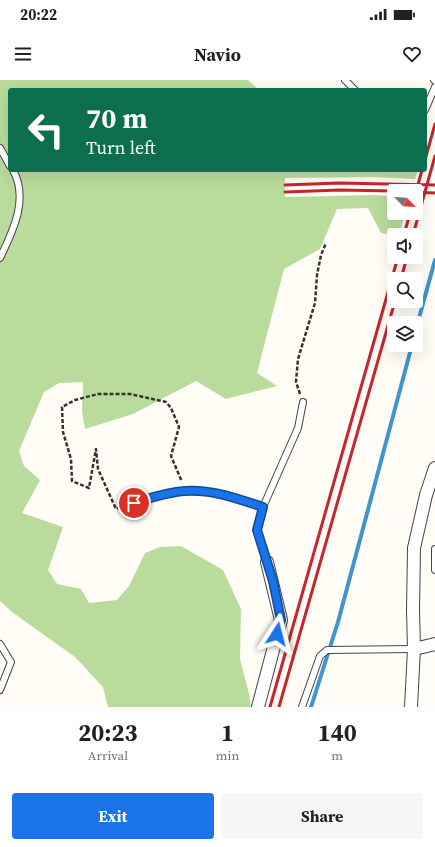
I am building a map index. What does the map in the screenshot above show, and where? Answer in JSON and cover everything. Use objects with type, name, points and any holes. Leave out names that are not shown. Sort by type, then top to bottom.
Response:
[{"type":"street","points":[[411,707],[414,649],[414,548],[426,495],[435,468]]},
{"type":"street","points":[[258,707],[281,620],[267,562]]},
{"type":"street","points":[[414,649],[435,644]]},
{"type":"lane","points":[[345,80],[353,88]]},
{"type":"lane","points":[[427,105],[435,87]]},
{"type":"lane","points":[[0,148],[8,162]]},
{"type":"lane","points":[[0,258],[11,234],[20,207],[18,179],[13,172]]},
{"type":"lane","points":[[267,562],[257,530],[263,507],[298,428],[303,402]]},
{"type":"lane","points":[[134,503],[185,491],[210,492],[227,495],[263,507]]},
{"type":"lane","points":[[435,549],[435,570]]},
{"type":"lane","points":[[0,644],[11,662],[0,690]]},
{"type":"lane","points":[[302,707],[320,656],[327,650],[414,649]]},
{"type":"path","points":[[296,382],[298,359],[315,303],[317,275],[321,255],[326,243]]},
{"type":"path","points":[[134,503],[116,508],[98,469],[96,449],[89,488],[72,481],[70,459],[63,432],[62,406],[75,400],[98,394],[130,394],[166,402],[171,408],[179,428],[171,456],[185,491]]},
{"type":"green space","points":[[0,80],[248,80],[257,88],[8,88],[8,172],[417,172],[415,179],[375,177],[285,178],[285,197],[387,196],[387,220],[403,220],[401,228],[387,228],[387,234],[381,233],[368,208],[337,209],[320,249],[284,269],[257,373],[277,386],[226,399],[196,381],[133,414],[85,429],[82,412],[83,382],[59,383],[44,392],[19,451],[24,466],[40,480],[22,513],[63,527],[48,570],[57,584],[81,589],[89,603],[117,600],[129,586],[145,553],[160,547],[181,546],[223,570],[241,609],[240,659],[251,707],[108,707],[103,687],[75,657],[12,612],[0,601]]},
{"type":"waterway","points":[[420,316],[435,260]]},
{"type":"waterway","points":[[311,707],[338,622],[410,352]]},
{"type":"railway","points":[[427,153],[435,124]]},
{"type":"railway","points":[[415,228],[435,156]]},
{"type":"railway","points":[[421,172],[416,192],[435,193]]},
{"type":"railway","points":[[285,185],[339,183],[435,185]]},
{"type":"railway","points":[[285,192],[340,190],[387,191]]},
{"type":"railway","points":[[406,228],[408,220]]},
{"type":"railway","points":[[270,707],[396,264]]},
{"type":"railway","points":[[403,272],[405,264]]},
{"type":"railway","points":[[279,707],[393,308]]},
{"type":"route","points":[[134,503],[185,491],[210,492],[227,495],[263,507],[257,530],[273,581],[281,620],[277,634]]}]
